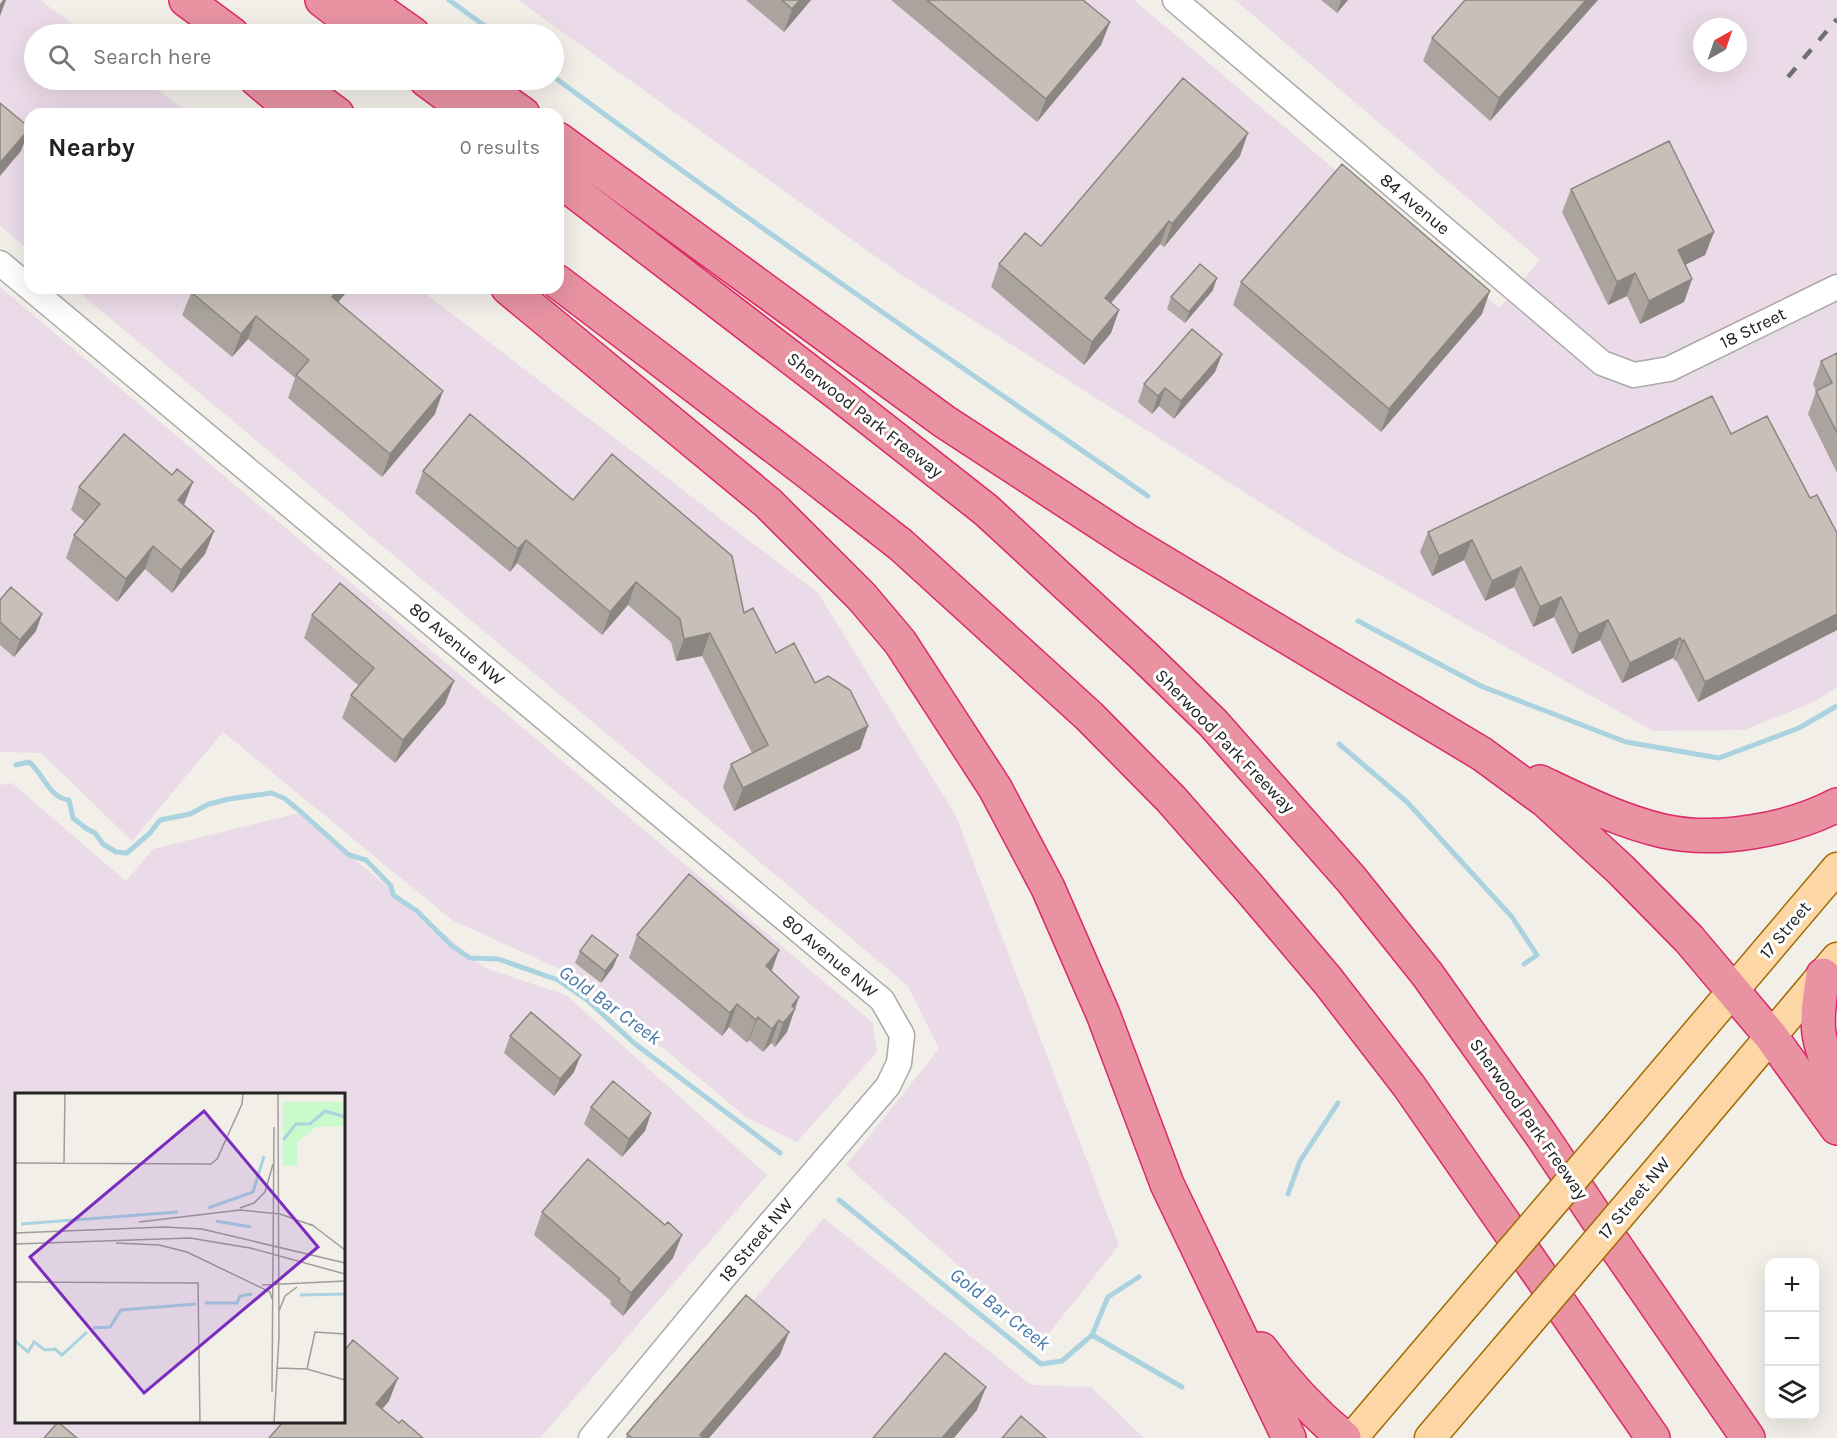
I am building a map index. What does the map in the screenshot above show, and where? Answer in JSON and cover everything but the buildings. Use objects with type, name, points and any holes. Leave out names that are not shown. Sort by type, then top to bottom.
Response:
[{"type":"highway","points":[[169,0],[192,24]]},
{"type":"highway","points":[[186,0],[218,24]]},
{"type":"highway","points":[[322,0],[354,24]]},
{"type":"highway","points":[[365,0],[399,24]]},
{"type":"highway","points":[[269,90],[291,108]]},
{"type":"highway","points":[[304,90],[328,108]]},
{"type":"highway","points":[[440,90],[464,108]]},
{"type":"highway","points":[[489,90],[515,108]]},
{"type":"highway","points":[[564,143],[945,422],[1130,542],[1482,754],[1546,801],[1621,870],[1689,939],[1770,1035],[1837,1128]]},
{"type":"highway","name":"Sherwood Park Freeway","points":[[564,184],[842,396],[986,510],[1213,723],[1344,870],[1426,974],[1523,1108],[1748,1438]]},
{"type":"highway","points":[[564,287],[901,545],[1089,716],[1171,799],[1320,972],[1409,1086],[1653,1438]]},
{"type":"highway","points":[[515,294],[768,503],[862,597],[900,642],[995,788],[1048,888],[1103,1014],[1167,1184],[1289,1438]]},
{"type":"highway","points":[[1482,754],[1602,810],[1664,831],[1703,835],[1746,832],[1790,824],[1837,805]]},
{"type":"highway","points":[[1830,967],[1817,1009],[1817,1029],[1823,1057],[1837,1085]]},
{"type":"highway","points":[[1221,1294],[1291,1387],[1344,1438]]},
{"type":"main road","name":"17 Street","points":[[1732,991],[1837,868]]},
{"type":"main road","name":"17 Street NW","points":[[1430,1438],[1830,967]]},
{"type":"main road","points":[[1352,1438],[1732,991]]},
{"type":"street","name":"84 Avenue","points":[[1175,0],[1602,363],[1634,375],[1669,369]]},
{"type":"street","name":"80 Avenue NW","points":[[0,263],[24,283]]},
{"type":"street","name":"18 Street","points":[[1669,369],[1837,287]]},
{"type":"street","name":"80 Avenue NW","points":[[37,294],[882,1000],[902,1035]]},
{"type":"street","name":"18 Street NW","points":[[591,1438],[725,1276],[888,1086],[899,1063],[902,1035]]},
{"type":"shaded area","points":[[0,0],[40,0],[72,24],[24,24],[24,90],[158,90],[182,108],[24,108],[24,246],[0,226]]},
{"type":"shaded area","points":[[518,0],[1134,0],[1499,308],[1540,260],[1235,0],[1837,0],[1837,687],[1816,701],[1744,730],[1653,731],[1334,549],[897,272],[564,33],[564,24],[551,24]]},
{"type":"shaded area","points":[[0,287],[873,1023],[877,1052],[797,1142],[746,1117],[577,977],[452,920],[223,732],[132,841],[41,753],[0,752]]},
{"type":"shaded area","points":[[81,294],[426,294],[818,593],[956,816],[1119,1245],[1043,1341],[846,1165],[939,1049],[908,986]]},
{"type":"shaded area","points":[[12,783],[126,881],[153,849],[299,813],[485,968],[566,995],[767,1175],[540,1438],[0,1438],[0,785]]},
{"type":"shaded area","points":[[824,1218],[1031,1385],[1091,1387],[1144,1438],[636,1438]]},
{"type":"waterway","points":[[449,0],[482,24]]},
{"type":"waterway","points":[[564,84],[774,236],[1148,496]]},
{"type":"waterway","points":[[1358,621],[1481,686],[1626,742],[1719,758],[1799,728],[1837,706]]},
{"type":"waterway","points":[[1339,744],[1407,802],[1512,917],[1537,955],[1524,964]]},
{"type":"waterway","name":"Gold Bar Creek","points":[[16,765],[29,762],[56,795],[69,800],[73,818],[95,833],[103,844],[116,852],[127,853],[150,833],[160,820],[190,814],[209,804],[271,793],[284,798],[349,855],[366,860],[391,886],[393,895],[417,911],[452,946],[470,958],[498,959],[558,980],[587,1000],[634,1043],[780,1153]]},
{"type":"waterway","points":[[1288,1194],[1300,1161],[1338,1103]]},
{"type":"waterway","name":"Gold Bar Creek","points":[[839,1200],[1041,1364],[1062,1361],[1092,1335],[1182,1387]]},
{"type":"waterway","points":[[1092,1335],[1108,1297],[1139,1277]]},
{"type":"railway","points":[[1788,77],[1837,19]]}]
